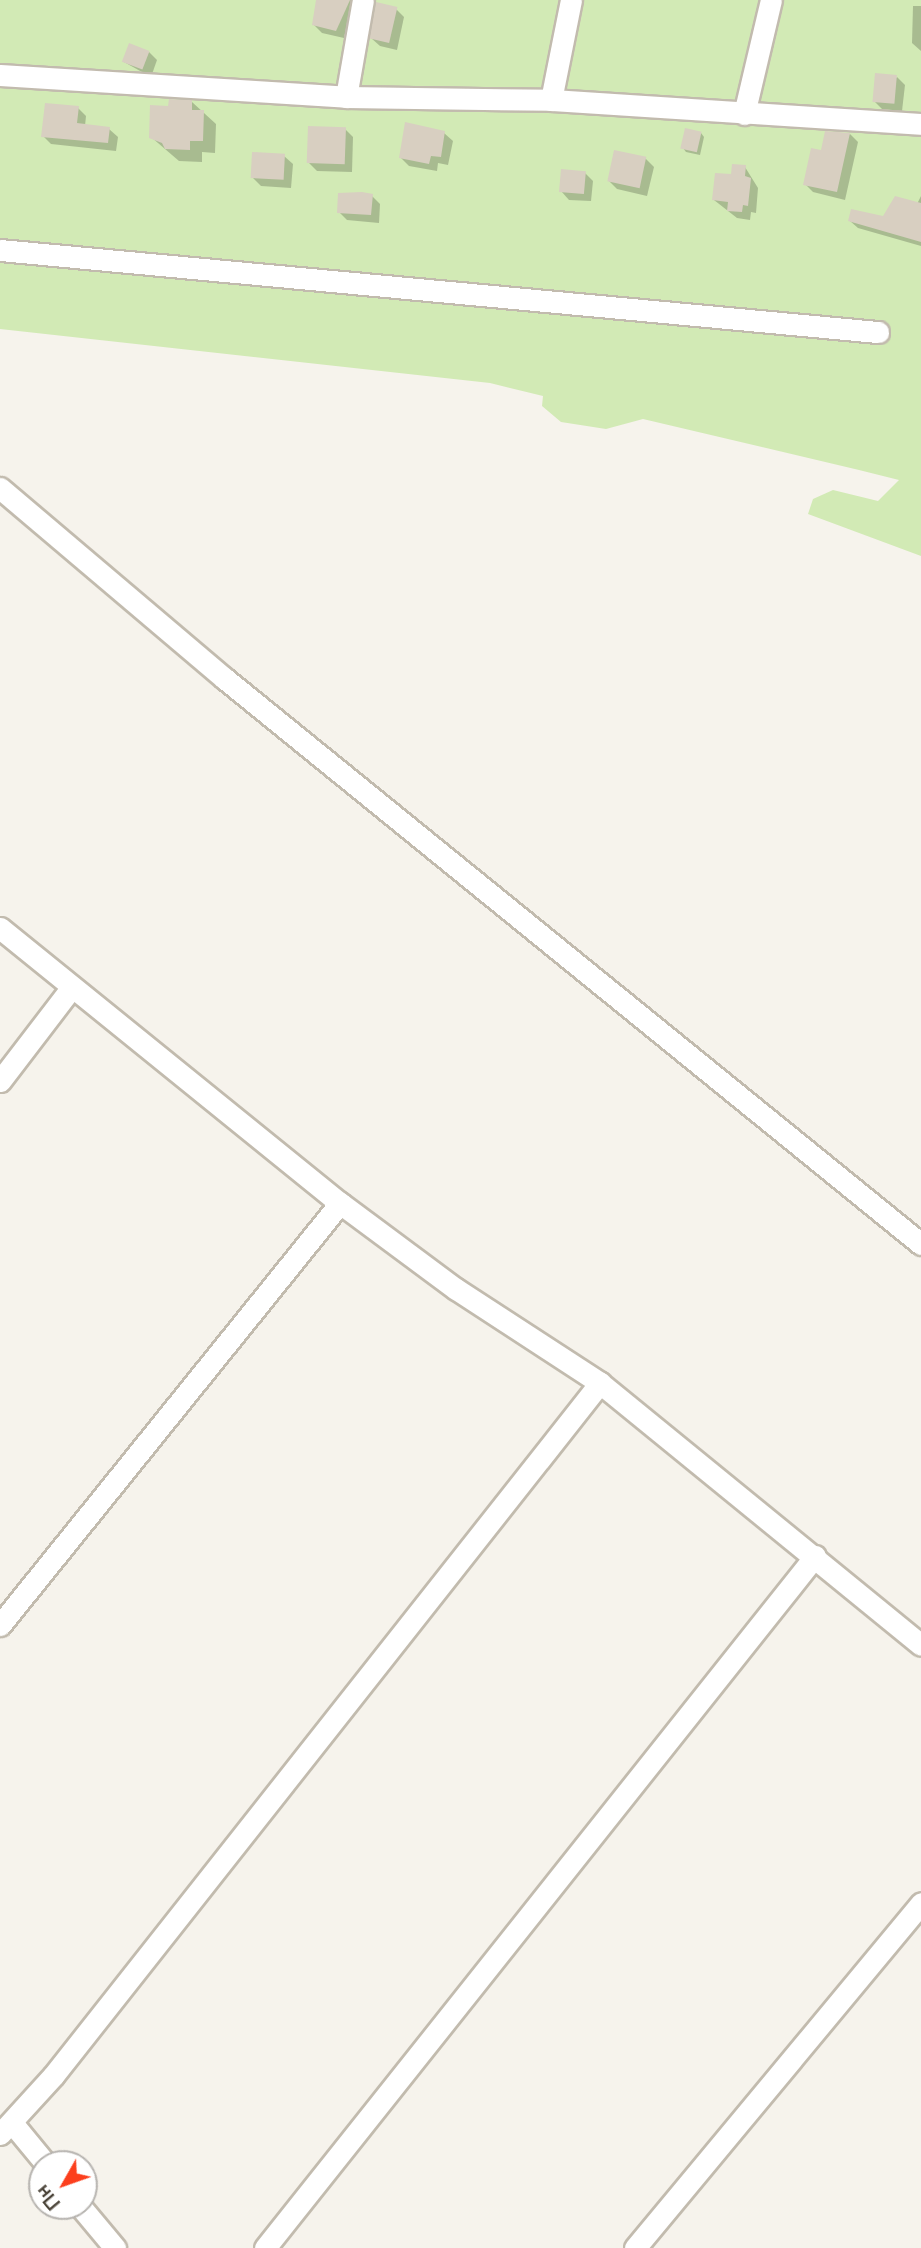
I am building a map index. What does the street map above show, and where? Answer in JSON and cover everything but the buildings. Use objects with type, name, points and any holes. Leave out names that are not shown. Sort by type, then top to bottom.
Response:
[{"type":"street","points":[[346,97],[363,0]]},
{"type":"street","points":[[551,100],[572,0]]},
{"type":"street","points":[[744,114],[771,0]]},
{"type":"street","points":[[0,75],[346,97],[551,100],[921,124]]},
{"type":"street","points":[[0,250],[878,332]]},
{"type":"street","points":[[0,488],[224,678],[921,1244]]},
{"type":"street","points":[[0,928],[340,1203],[456,1289],[600,1383],[921,1645]]},
{"type":"street","points":[[0,1082],[71,988]]},
{"type":"street","points":[[0,1625],[340,1203]]},
{"type":"street","points":[[30,2150],[7,2129],[600,1383]]},
{"type":"street","points":[[265,2248],[815,1556]]},
{"type":"street","points":[[635,2248],[921,1903]]},
{"type":"street","points":[[92,2220],[115,2248]]},
{"type":"green space","points":[[0,0],[921,0],[921,556],[808,514],[813,499],[833,490],[878,501],[899,480],[859,470],[643,419],[606,429],[561,422],[542,406],[543,396],[490,383],[0,329]]}]
